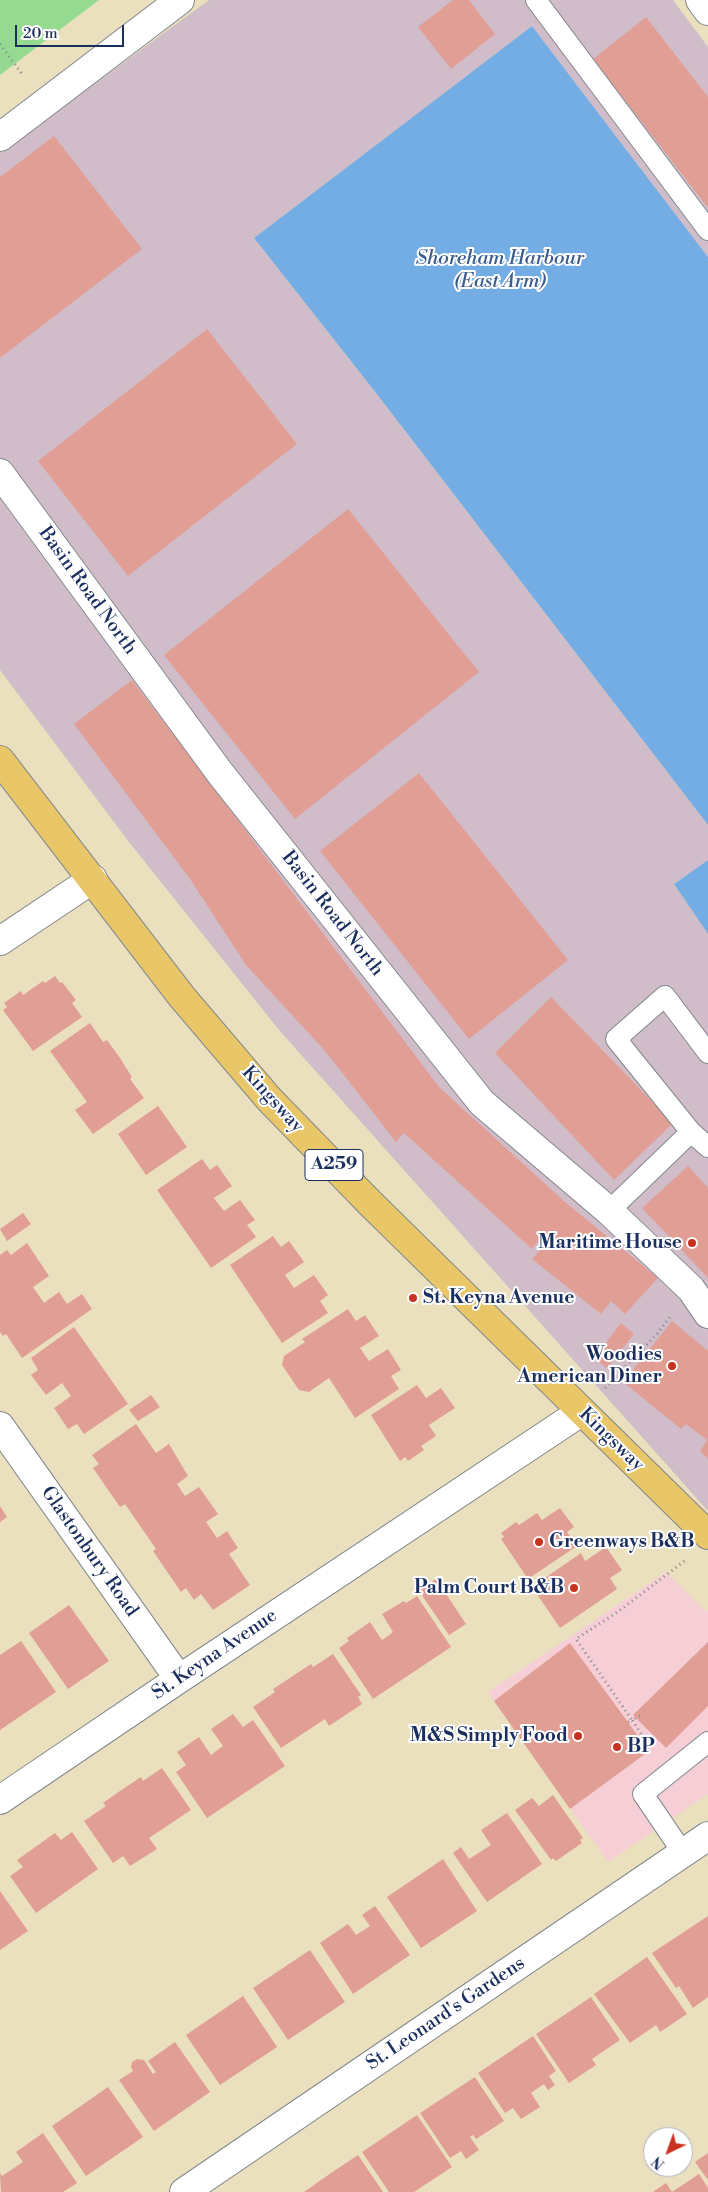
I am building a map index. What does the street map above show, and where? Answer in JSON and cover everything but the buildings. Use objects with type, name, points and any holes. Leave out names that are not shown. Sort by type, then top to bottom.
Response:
[{"type":"main road","name":"Kingsway","points":[[0,760],[182,997],[269,1099],[581,1412],[708,1535]]},
{"type":"street","points":[[0,137],[180,0]]},
{"type":"street","points":[[700,0],[708,11]]},
{"type":"street","name":"Basin Road North","points":[[0,473],[220,773],[482,1103],[609,1210],[691,1289],[708,1314]]},
{"type":"street","points":[[0,941],[93,879]]},
{"type":"street","name":"St. Keyna Avenue","points":[[0,1800],[581,1412]]},
{"type":"street","name":"Glastonbury Road","points":[[0,1426],[179,1679]]},
{"type":"street","name":"St. Leonard's Gardens","points":[[184,2192],[708,1836]]},
{"type":"lane","points":[[536,0],[708,230]]},
{"type":"lane","points":[[708,1053],[665,996],[616,1039],[691,1132],[708,1147]]},
{"type":"lane","points":[[609,1210],[691,1132]]},
{"type":"lane","points":[[683,1853],[643,1794],[708,1742]]},
{"type":"path","points":[[0,44],[22,74]]},
{"type":"path","points":[[581,1412],[657,1334]]},
{"type":"path","points":[[651,1749],[630,1721],[576,1639],[619,1611],[668,1574]]},
{"type":"path","points":[[630,1721],[640,1716]]},
{"type":"shaded area","points":[[209,0],[673,0],[708,47],[708,257],[532,26],[254,238],[376,393],[708,825],[708,860],[674,884],[708,934],[708,1511],[279,1030],[129,842],[0,670],[0,153]]},
{"type":"shaded area","name":"BP","points":[[666,1572],[708,1613],[708,1794],[608,1862],[488,1692]]},
{"type":"green space","points":[[0,0],[99,0],[0,75]]},
{"type":"water","name":"Shoreham Harbour (East Arm)","points":[[532,26],[708,257],[708,825],[376,393],[254,238]]},
{"type":"water","points":[[708,860],[708,934],[674,884]]},
{"type":"place","name":"Maritime House","points":[[692,1243]]},
{"type":"place","name":"St. Keyna Avenue","points":[[413,1298]]},
{"type":"place","name":"Woodies American Diner","points":[[672,1366]]},
{"type":"place","name":"Greenways B&B","points":[[539,1542]]},
{"type":"place","name":"Palm Court B&B","points":[[574,1588]]},
{"type":"place","name":"M&S Simply Food","points":[[578,1736]]},
{"type":"place","name":"BP","points":[[617,1747]]}]
